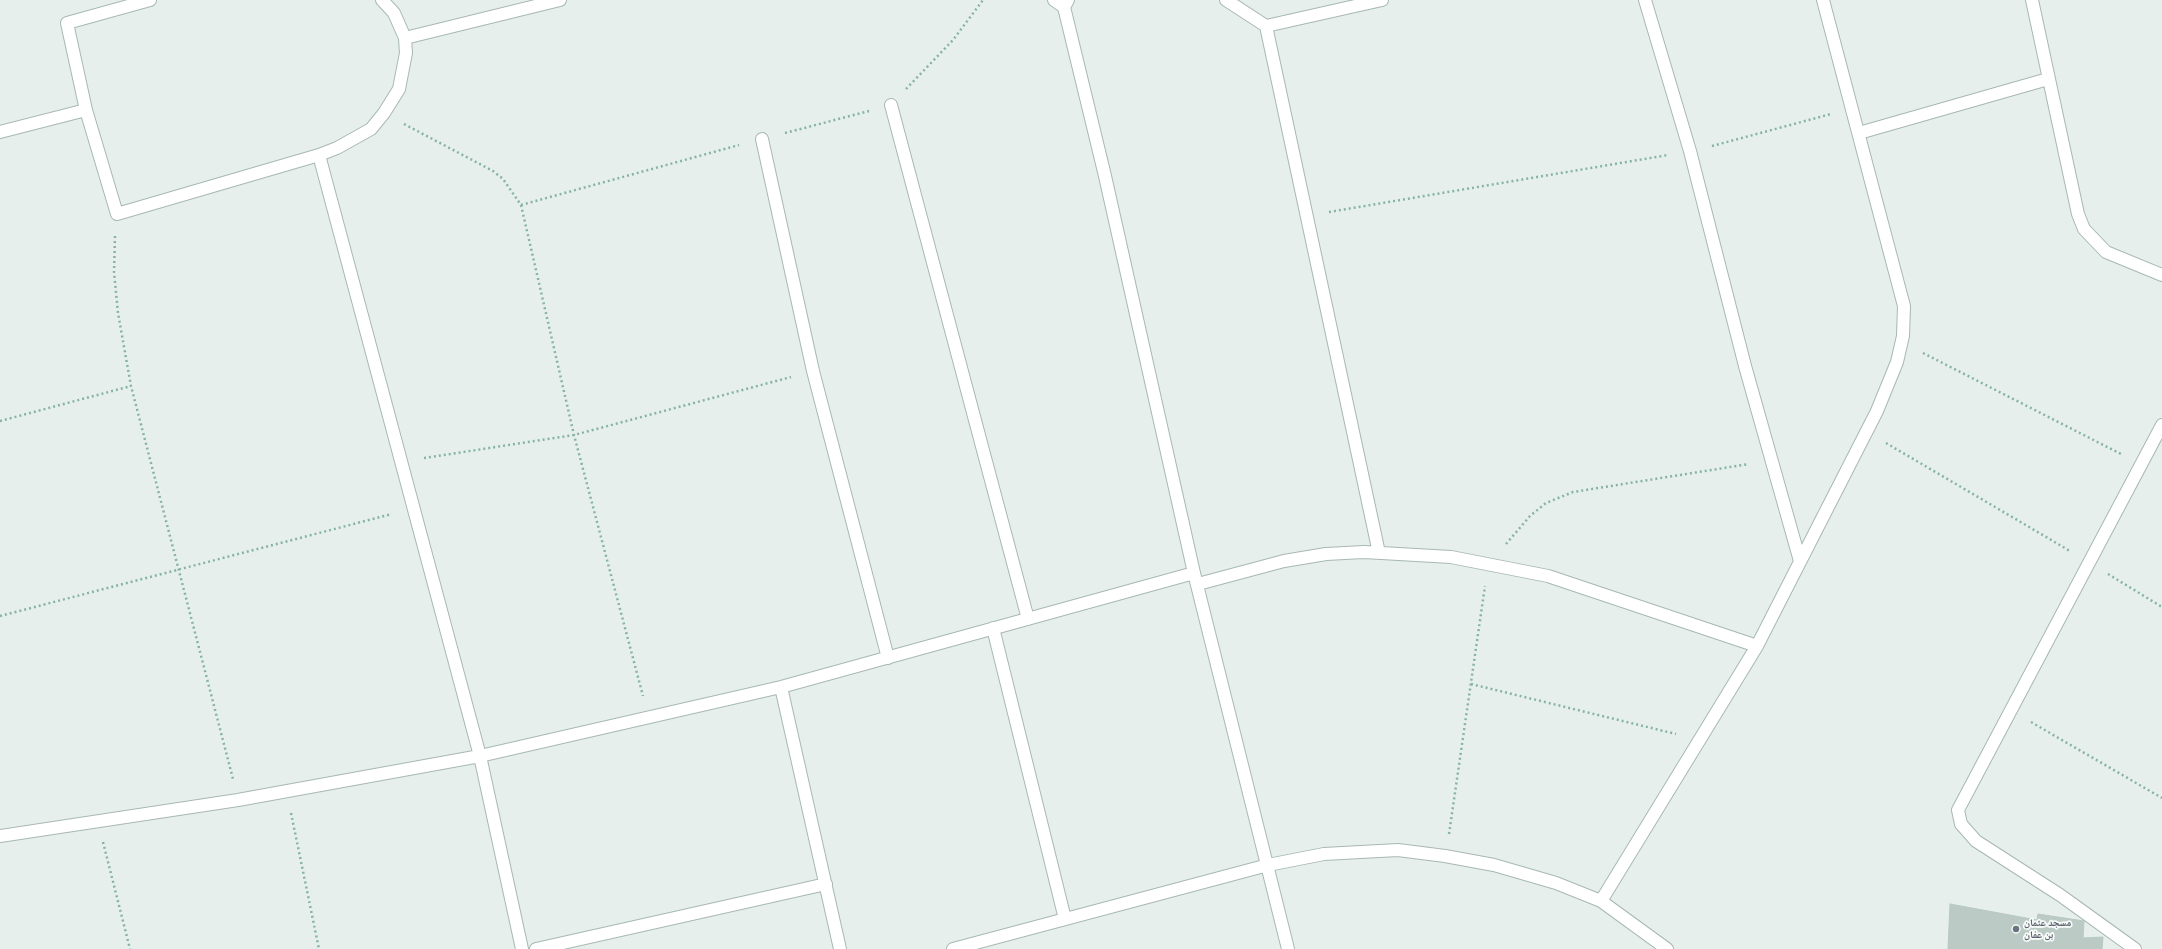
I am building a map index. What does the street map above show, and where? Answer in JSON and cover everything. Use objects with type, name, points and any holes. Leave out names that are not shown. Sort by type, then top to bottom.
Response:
[{"type":"street","points":[[150,0],[67,23],[86,110],[118,214],[319,155],[338,148],[371,129],[384,113],[399,89],[406,53],[405,38],[394,13],[382,0]]},
{"type":"street","points":[[405,38],[560,0]]},
{"type":"street","points":[[1226,0],[1266,26],[1379,553]]},
{"type":"street","points":[[1266,26],[1382,0]]},
{"type":"street","points":[[1645,0],[1690,151],[1745,366],[1800,561]]},
{"type":"street","points":[[1601,901],[1757,646],[1877,411],[1897,362],[1902,342],[1902,300],[1823,0]]},
{"type":"street","points":[[2032,0],[2078,214],[2084,230],[2106,252],[2162,275]]},
{"type":"street","points":[[1062,2],[1107,184],[1196,579],[1288,949]]},
{"type":"street","points":[[1859,133],[2048,79]]},
{"type":"street","points":[[891,105],[1028,619]]},
{"type":"street","points":[[0,132],[86,110]]},
{"type":"street","points":[[762,139],[813,371],[888,658]]},
{"type":"street","points":[[319,155],[480,756],[522,949]]},
{"type":"street","points":[[2135,949],[2060,896],[1976,841],[1961,824],[1958,810],[2162,425]]},
{"type":"street","points":[[0,836],[238,800],[480,756],[781,687],[1028,619],[1196,579],[1326,554],[1379,553],[1451,557],[1548,576],[1757,646]]},
{"type":"street","points":[[993,628],[1064,919]]},
{"type":"street","points":[[781,687],[840,949]]},
{"type":"street","points":[[953,949],[1268,865],[1324,854],[1398,850],[1445,856],[1494,865],[1556,883],[1601,901],[1667,949]]},
{"type":"street","points":[[536,949],[826,884]]},
{"type":"path","points":[[1307,216],[1690,151],[1852,109]]},
{"type":"path","points":[[384,113],[492,171],[503,179],[521,205],[574,435],[649,718]]},
{"type":"path","points":[[118,214],[113,245],[114,272],[118,313],[131,386],[238,800]]},
{"type":"path","points":[[1902,342],[2141,464]]},
{"type":"path","points":[[401,462],[574,435],[813,371]]},
{"type":"path","points":[[0,421],[131,386]]},
{"type":"path","points":[[1866,432],[2089,562],[2162,607]]},
{"type":"path","points":[[1445,856],[1488,564],[1530,516],[1546,504],[1560,497],[1590,489],[1772,461]]},
{"type":"path","points":[[0,616],[178,571],[414,508]]},
{"type":"path","points":[[1470,684],[1700,740]]},
{"type":"path","points":[[2010,711],[2162,798]]},
{"type":"path","points":[[287,791],[319,949]]},
{"type":"path","points":[[98,821],[130,949]]},
{"type":"building","name":"مسجد عثمان بن عفان","points":[[1950,904],[2037,920],[2038,914],[2084,921],[2083,938],[2103,937],[2102,949],[1948,949]]},
{"type":"place","name":"مسجد عثمان بن عفان","points":[[2016,929]]}]
